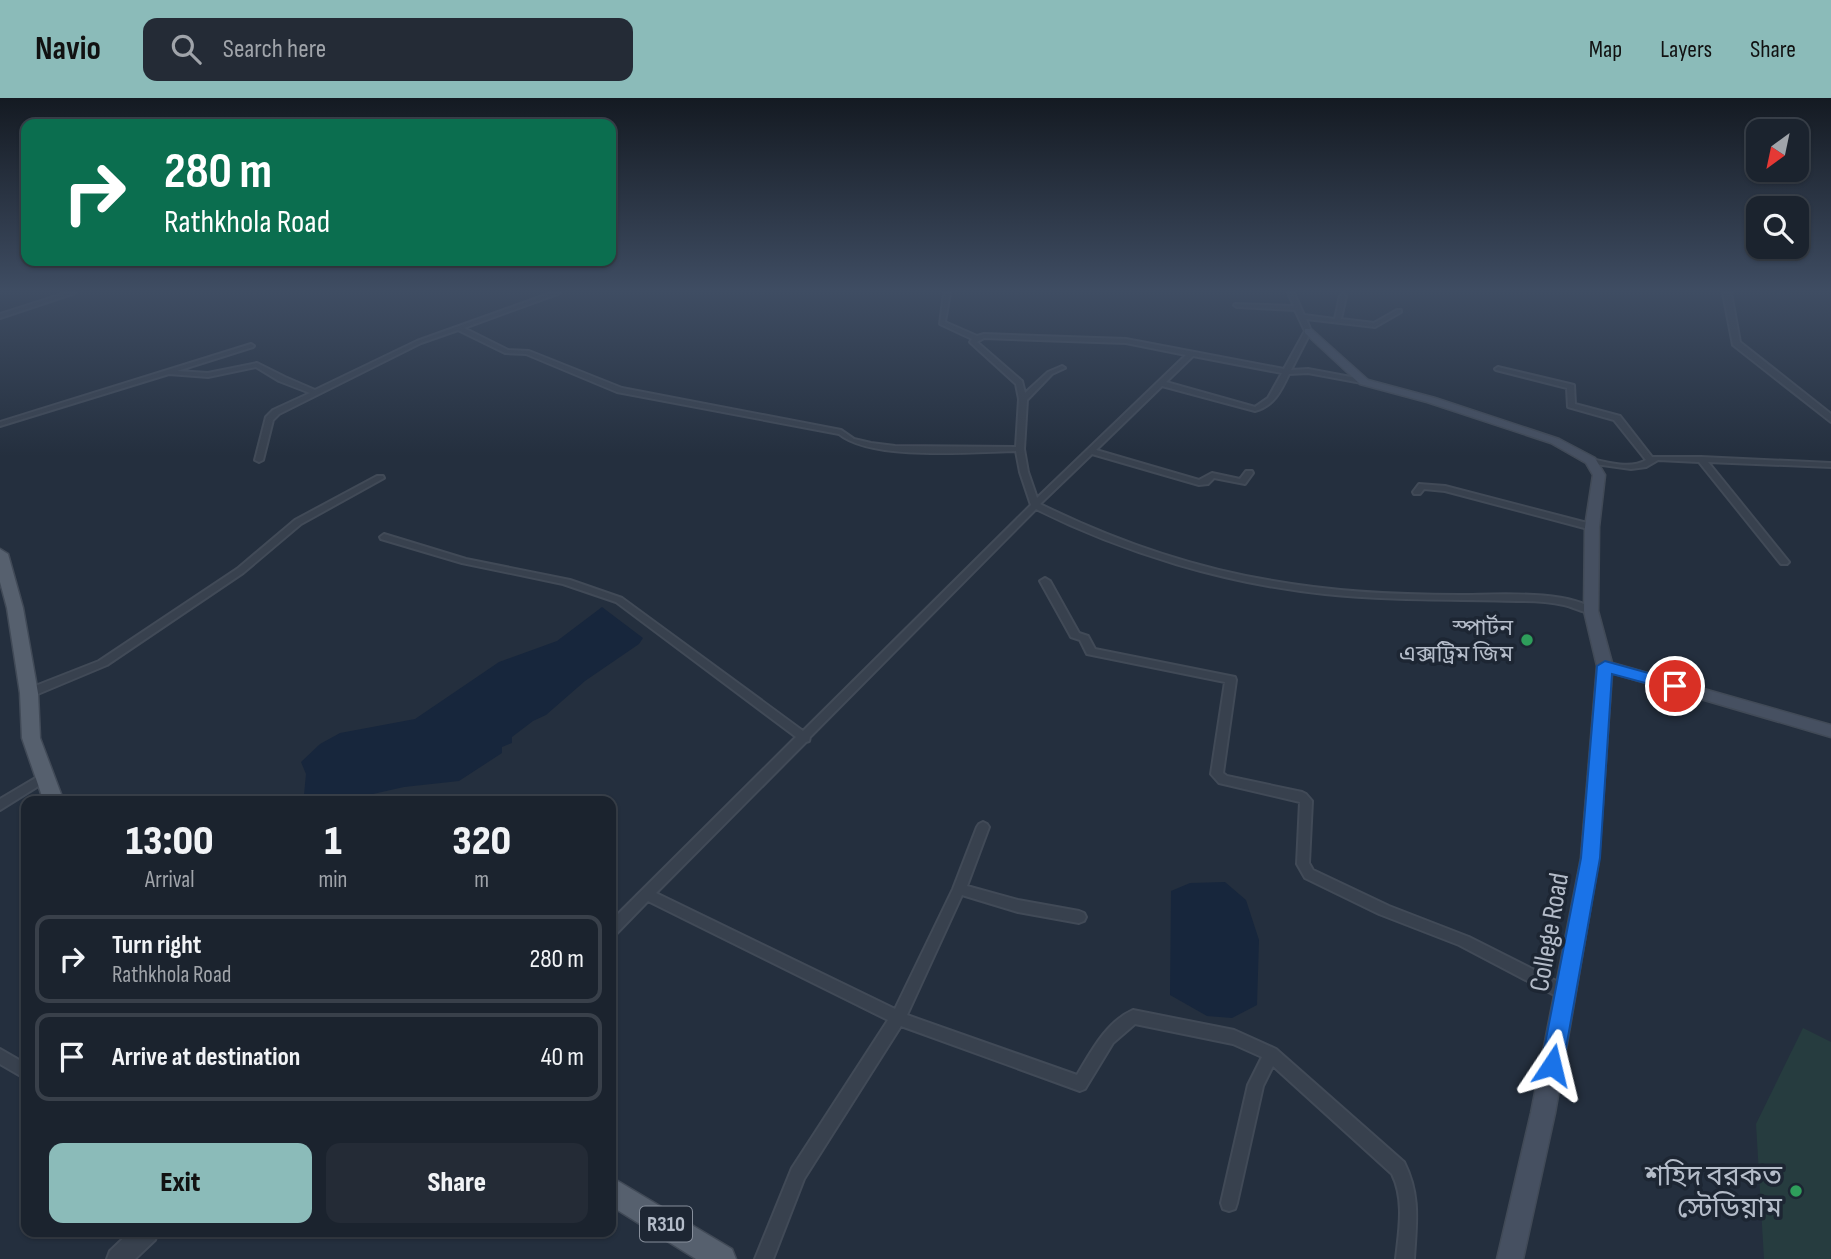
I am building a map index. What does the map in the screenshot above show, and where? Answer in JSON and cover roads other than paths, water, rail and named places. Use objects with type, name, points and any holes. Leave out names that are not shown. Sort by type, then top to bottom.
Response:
[{"type":"main road","points":[[1326,347],[1364,382],[1432,400],[1555,441],[1591,461]]},
{"type":"main road","name":"College Road","points":[[1510,1259],[1543,1114],[1590,858],[1605,666],[1591,611],[1592,527],[1599,475],[1591,461]]},
{"type":"main road","points":[[0,554],[15,608],[29,693],[31,738],[52,796]]},
{"type":"main road","points":[[1605,666],[1831,731]]},
{"type":"main road","name":"R310","points":[[616,1193],[722,1259]]},
{"type":"street","points":[[0,424],[247,347]]},
{"type":"street","points":[[259,460],[269,419],[276,412],[368,369],[407,347]]},
{"type":"street","points":[[498,347],[508,352],[527,352],[620,390],[674,398],[788,424],[838,430],[844,438],[860,445],[926,450],[1020,449]]},
{"type":"street","points":[[977,347],[1019,383],[1024,399],[1020,449],[1035,505],[1087,529],[1173,561],[1249,580],[1351,594],[1542,601],[1577,605],[1591,611]]},
{"type":"street","points":[[1157,347],[1286,372],[1308,372],[1364,382]]},
{"type":"street","points":[[1161,383],[1260,409],[1274,396],[1299,347]]},
{"type":"street","points":[[1741,347],[1831,419]]},
{"type":"street","points":[[616,925],[1035,505],[1191,354]]},
{"type":"street","points":[[165,373],[208,375],[257,365],[314,392]]},
{"type":"street","points":[[1024,399],[1050,373],[1062,368]]},
{"type":"street","points":[[1498,369],[1571,387],[1570,405],[1618,418],[1650,459]]},
{"type":"street","points":[[1090,451],[1199,483],[1205,482],[1212,475],[1242,482],[1249,473]]},
{"type":"street","points":[[1591,461],[1634,466],[1642,465],[1650,459],[1831,465]]},
{"type":"street","points":[[1700,459],[1784,562]]},
{"type":"street","points":[[29,693],[103,663],[240,571],[298,522],[380,478]]},
{"type":"street","points":[[1417,492],[1422,486],[1445,489],[1592,527]]},
{"type":"street","points":[[384,537],[475,563],[542,574],[588,587],[619,600],[805,738]]},
{"type":"street","points":[[1045,581],[1075,635],[1084,638],[1091,652],[1231,680],[1217,774],[1223,780],[1302,797],[1306,801],[1303,864],[1309,874],[1384,910],[1464,941],[1565,993]]},
{"type":"street","points":[[0,805],[44,777]]},
{"type":"street","points":[[764,1259],[798,1174],[898,1018],[959,889],[983,827]]},
{"type":"street","points":[[959,889],[1018,905],[1079,917]]},
{"type":"street","points":[[648,895],[898,1018],[1080,1084],[1108,1038],[1133,1017],[1234,1037],[1270,1054],[1398,1168],[1406,1182],[1409,1195],[1405,1259]]},
{"type":"street","points":[[1229,1203],[1256,1085],[1270,1054]]},
{"type":"street","points":[[0,1056],[21,1069]]},
{"type":"street","points":[[118,1259],[142,1237]]},
{"type":"water","points":[[602,607],[643,638],[639,644],[585,681],[546,715],[512,737],[512,743],[502,747],[502,753],[459,781],[404,787],[364,796],[304,795],[306,774],[301,762],[320,744],[340,733],[415,719],[499,662],[557,641]]},
{"type":"water","points":[[1225,882],[1246,900],[1259,940],[1257,1005],[1232,1018],[1207,1016],[1170,995],[1171,891],[1190,883]]},
{"type":"place","name":"স্পার্টন এক্সট্রিম জিম","points":[[1527,640]]},
{"type":"place","name":"শহিদ বরকত স্টেডিয়াম","points":[[1796,1191]]}]
